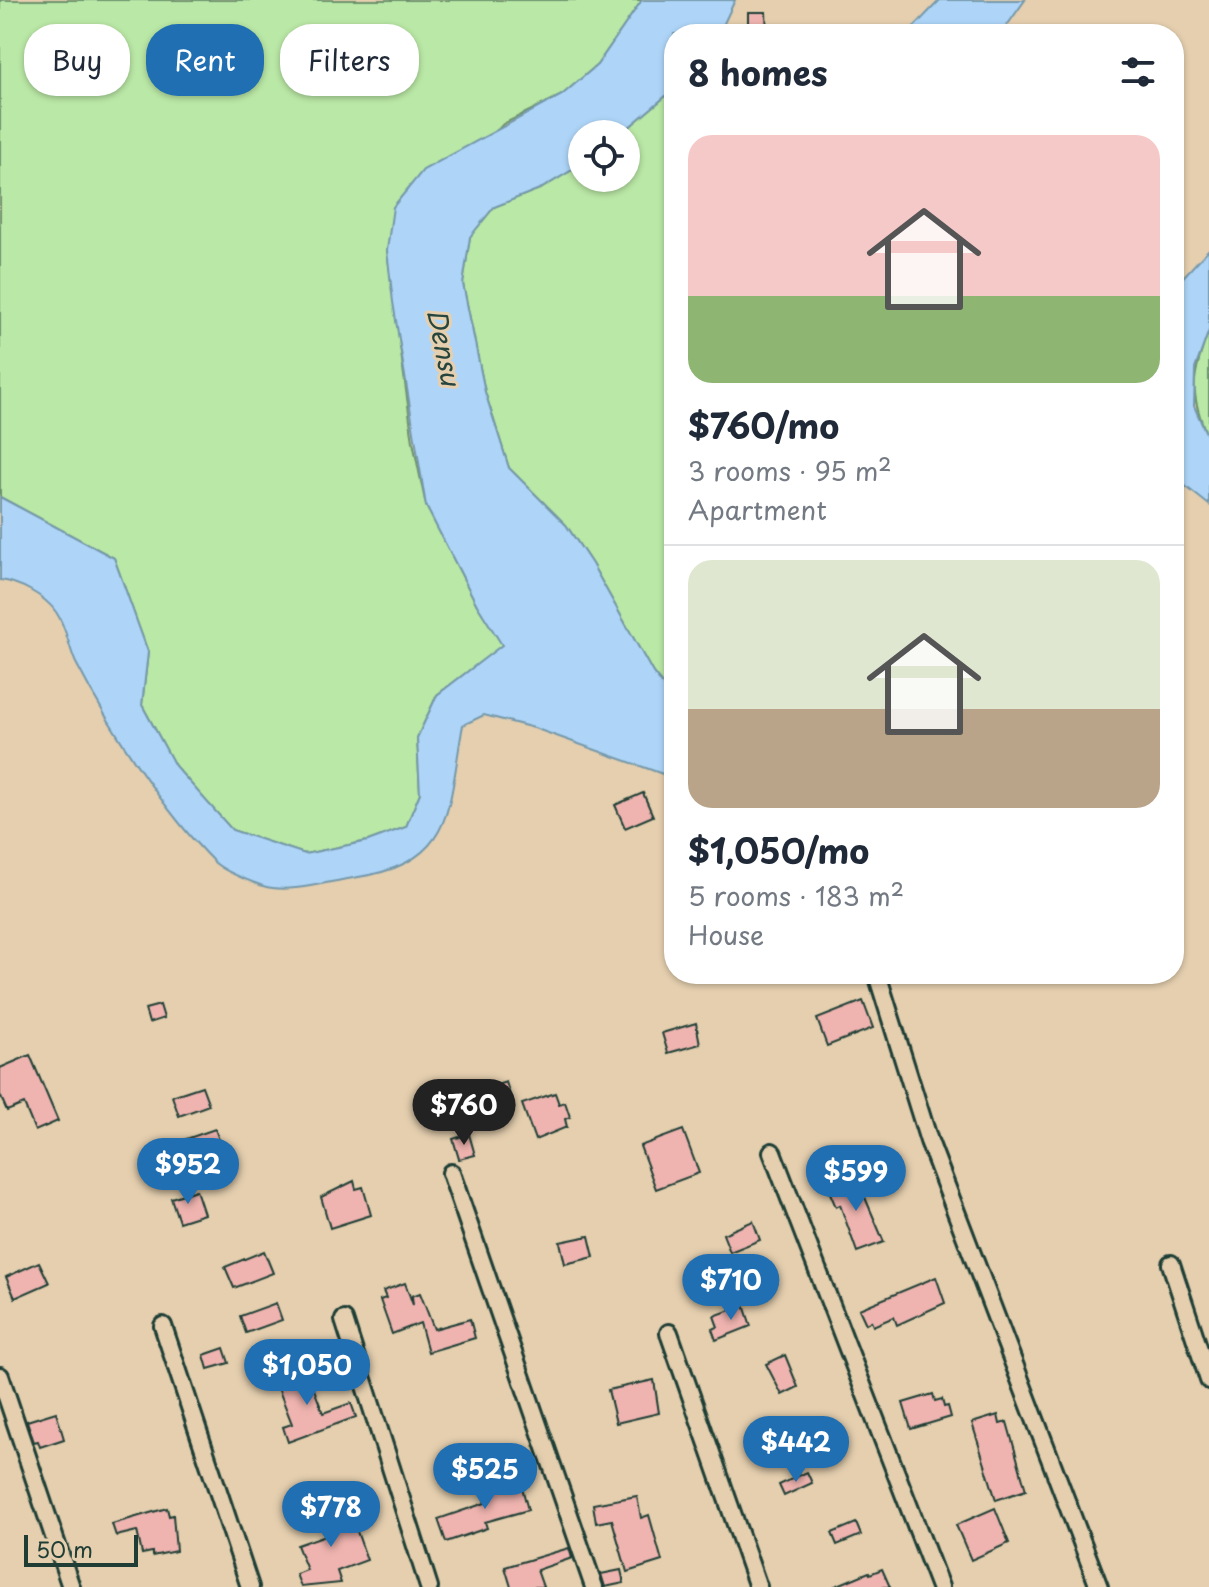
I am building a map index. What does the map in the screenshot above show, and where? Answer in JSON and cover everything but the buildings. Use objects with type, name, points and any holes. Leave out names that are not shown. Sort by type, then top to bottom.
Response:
[{"type":"street","points":[[880,984],[929,1141],[1099,1587]]},
{"type":"street","points":[[772,1152],[940,1587]]},
{"type":"street","points":[[451,1173],[594,1587]]},
{"type":"street","points":[[1171,1264],[1209,1380]]},
{"type":"street","points":[[344,1320],[429,1587]]},
{"type":"street","points":[[163,1326],[250,1587]]},
{"type":"street","points":[[669,1333],[758,1587]]},
{"type":"street","points":[[0,1376],[71,1587]]},
{"type":"green space","points":[[0,0],[642,0],[597,65],[562,95],[503,124],[387,250],[413,442],[426,506],[477,605],[503,645],[437,695],[417,738],[420,793],[406,827],[368,841],[305,854],[232,830],[175,766],[142,705],[148,652],[114,558],[0,497]]},
{"type":"green space","points":[[664,97],[664,687],[566,525],[509,468],[485,392],[463,284],[470,236],[494,207],[542,188],[568,172],[568,192],[640,192],[640,120],[637,120]]},
{"type":"green space","points":[[1209,330],[1209,440],[1198,409],[1195,385]]},
{"type":"water","name":"Densu","points":[[642,0],[735,0],[724,24],[664,24],[664,97],[637,120],[568,120],[568,172],[542,188],[494,207],[470,237],[463,284],[485,392],[509,468],[566,525],[664,687],[664,774],[534,728],[484,715],[463,725],[454,783],[441,828],[429,845],[411,860],[387,871],[296,888],[263,886],[237,876],[214,862],[195,842],[139,767],[76,663],[56,612],[31,591],[0,580],[0,497],[114,558],[148,652],[142,705],[175,766],[232,830],[305,854],[368,841],[406,827],[420,793],[417,738],[437,695],[502,645],[477,605],[426,506],[387,250],[393,207],[423,170],[562,95],[597,65]]},
{"type":"water","points":[[940,0],[1025,0],[1008,24],[917,24]]},
{"type":"water","points":[[1209,249],[1209,330],[1195,369],[1194,406],[1209,440],[1209,505],[1184,485],[1184,276]]}]
